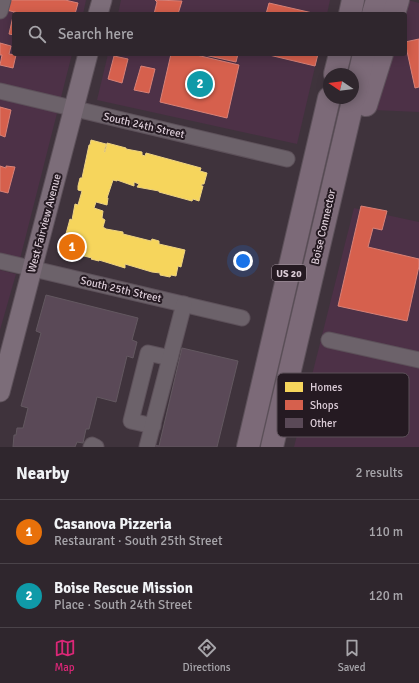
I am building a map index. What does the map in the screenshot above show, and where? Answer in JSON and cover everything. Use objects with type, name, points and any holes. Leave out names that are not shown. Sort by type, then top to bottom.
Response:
[{"type":"highway","points":[[350,12],[353,0]]},
{"type":"highway","points":[[374,12],[377,0]]},
{"type":"highway","points":[[395,12],[398,0]]},
{"type":"highway","points":[[336,68],[340,56]]},
{"type":"highway","name":"Boise Connector","points":[[289,373],[364,56]]},
{"type":"highway","points":[[336,174],[361,120],[381,56]]},
{"type":"highway","name":"Boise Connector","points":[[248,447],[328,104]]},
{"type":"highway","name":"Boise Connector","points":[[272,447],[277,426]]},
{"type":"main road","points":[[99,12],[102,0]]},
{"type":"main road","name":"West Fairview Avenue","points":[[0,392],[87,56]]},
{"type":"street","points":[[0,11],[3,0]]},
{"type":"street","name":"South 24th Street","points":[[0,91],[288,159]]},
{"type":"street","name":"South 25th Street","points":[[0,261],[242,318]]},
{"type":"street","points":[[147,447],[184,304]]},
{"type":"street","points":[[330,340],[419,360]]},
{"type":"street","points":[[153,426],[131,421],[148,353],[170,358]]},
{"type":"street","points":[[91,447],[92,445],[96,447]]},
{"type":"shaded area","points":[[0,0],[86,0],[83,12],[12,12],[12,56],[71,56],[20,259],[0,254]]},
{"type":"shaded area","points":[[121,0],[330,0],[327,12],[118,12]]},
{"type":"shaded area","points":[[408,0],[419,3],[419,112],[373,110],[388,56],[407,56],[407,12],[405,12]]},
{"type":"shaded area","points":[[108,56],[318,56],[297,144],[97,100]]},
{"type":"shaded area","points":[[354,208],[419,222],[419,447],[294,447],[297,437],[409,437],[409,373],[313,373]]},
{"type":"shaded area","points":[[0,270],[16,274],[0,330]]},
{"type":"building: Homes","points":[[91,140],[106,144],[104,152],[107,143],[142,152],[142,155],[145,156],[146,153],[201,168],[200,171],[207,173],[204,184],[201,186],[203,186],[199,201],[193,199],[192,201],[159,191],[137,187],[139,184],[134,182],[134,186],[113,180],[107,198],[107,205],[96,202],[94,208],[103,211],[102,218],[105,220],[103,227],[106,229],[123,232],[123,234],[151,241],[152,239],[159,241],[159,244],[185,250],[181,267],[178,266],[176,276],[171,275],[170,277],[160,275],[160,273],[125,264],[125,268],[91,259],[92,258],[80,255],[81,253],[63,249],[70,219],[72,220],[75,204],[78,205],[82,191],[78,190],[78,186],[80,178],[82,178]]},
{"type":"building: Shops","points":[[8,0],[65,0],[78,3],[76,12],[14,12],[6,10]]},
{"type":"building: Shops","points":[[155,0],[182,1],[179,12],[154,12],[157,2]]},
{"type":"building: Shops","points":[[269,3],[308,12],[267,12]]},
{"type":"building: Shops","points":[[12,21],[12,35],[9,34]]},
{"type":"building: Shops","points":[[419,39],[419,87],[415,88],[407,51],[407,42]]},
{"type":"building: Shops","points":[[0,43],[11,46],[9,54],[16,56],[13,68],[0,65],[2,55],[0,55]]},
{"type":"building: Shops","points":[[114,56],[128,59],[122,83],[108,79]]},
{"type":"building: Shops","points":[[171,56],[201,56],[239,65],[227,118],[160,102]]},
{"type":"building: Shops","points":[[209,56],[238,56],[236,62]]},
{"type":"building: Shops","points":[[273,56],[318,56],[315,66]]},
{"type":"building: Shops","points":[[141,66],[155,69],[149,93],[134,90]]},
{"type":"building: Shops","points":[[0,107],[11,110],[5,137],[0,135]]},
{"type":"building: Shops","points":[[0,166],[6,168],[6,166],[15,167],[8,193],[0,191]]},
{"type":"building: Shops","points":[[361,206],[387,211],[382,230],[373,228],[368,247],[419,259],[419,266],[407,321],[338,306]]},
{"type":"building: Other","points":[[46,295],[138,318],[132,340],[137,342],[133,358],[127,356],[116,402],[97,397],[89,429],[86,429],[83,443],[77,442],[75,447],[13,447],[14,435],[16,435],[17,428],[23,428],[28,408],[21,406],[41,333],[36,331]]},
{"type":"building: Other","points":[[182,348],[238,361],[217,447],[154,447],[154,445],[159,446]]},
{"type":"place","name":"Boise Rescue Mission","points":[[200,84]]},
{"type":"place","name":"Casanova Pizzeria","points":[[72,247]]}]
